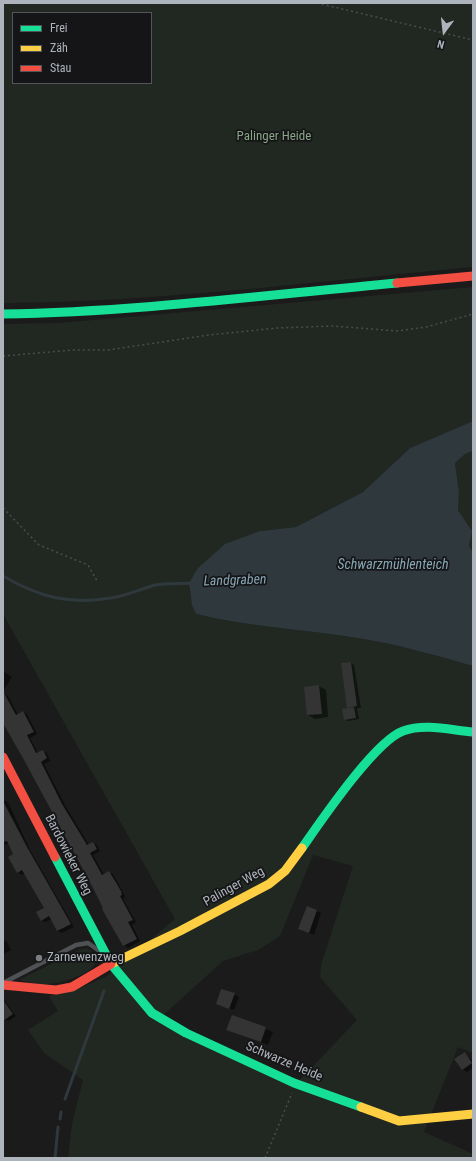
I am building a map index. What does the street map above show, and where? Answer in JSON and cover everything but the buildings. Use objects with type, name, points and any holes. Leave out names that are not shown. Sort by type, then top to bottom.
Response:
[{"type":"street","points":[[3,314],[58,313],[140,307],[473,276]]},
{"type":"street","name":"Palinger Weg","points":[[3,984],[56,990],[72,987],[111,964],[180,931],[269,884],[285,871],[343,792],[391,737],[403,731],[422,727],[473,732]]},
{"type":"street","name":"Bardowieker Weg","points":[[3,757],[111,964]]},
{"type":"street","name":"Schwarze Heide","points":[[111,964],[152,1013],[186,1033],[294,1083],[399,1121],[473,1114]]},
{"type":"lane","points":[[3,984],[82,943],[93,945],[101,954],[101,966],[93,975]]},
{"type":"path","points":[[317,3],[473,40]]},
{"type":"path","points":[[3,356],[73,350],[108,350],[209,335],[277,328],[333,326],[397,331],[426,327],[473,314]]},
{"type":"path","points":[[3,508],[39,545],[88,565],[97,581]]},
{"type":"path","points":[[265,1158],[294,1083]]},
{"type":"green space","name":"Palinger Heide","points":[[3,3],[473,3],[473,267],[180,295],[62,302],[3,303]]},
{"type":"green space","points":[[473,287],[473,421],[410,448],[363,492],[296,527],[260,531],[189,590],[196,614],[256,625],[372,640],[473,666],[473,1053],[458,1047],[424,1132],[473,1154],[473,1158],[68,1158],[72,1124],[83,1080],[44,1053],[28,1030],[58,1011],[49,996],[78,989],[107,976],[175,919],[3,614],[3,324],[59,323]],"holes":[[[313,855],[353,866],[321,965],[320,977],[357,1020],[295,1085],[159,1019],[223,961],[258,950],[280,936]]]},
{"type":"green space","points":[[473,451],[473,553],[469,546],[472,531],[458,510],[459,492],[455,463],[465,454]]},
{"type":"green space","points":[[86,948],[93,952],[95,964],[79,976],[50,984],[38,984],[19,980],[79,950]]},
{"type":"water","name":"Schwarzmühlenteich","points":[[473,421],[473,451],[465,454],[455,463],[459,492],[458,510],[472,531],[469,546],[473,553],[473,666],[372,640],[256,625],[196,614],[192,605],[189,583],[198,568],[225,544],[260,531],[296,527],[363,492],[410,448]]},
{"type":"waterway","name":"Landgraben","points":[[3,576],[42,594],[68,600],[96,600],[117,597],[155,585],[192,583]]},
{"type":"waterway","points":[[65,1099],[104,991]]},
{"type":"waterway","points":[[60,1119],[61,1112]]},
{"type":"waterway","points":[[55,1158],[58,1127]]},
{"type":"traffic: fast","points":[[3,314],[102,310],[250,298],[397,283]]},
{"type":"traffic: fast","points":[[302,848],[349,783],[364,765],[391,738],[403,731],[429,727],[473,732]]},
{"type":"traffic: fast","points":[[55,857],[111,964],[152,1013],[186,1033],[294,1083],[361,1107]]},
{"type":"traffic: slow","points":[[111,964],[180,931],[269,884],[285,871],[302,848]]},
{"type":"traffic: slow","points":[[361,1107],[399,1121],[473,1114]]},
{"type":"traffic: jam","points":[[397,283],[473,276]]},
{"type":"traffic: jam","points":[[3,757],[55,857]]},
{"type":"traffic: jam","points":[[3,985],[56,990],[72,987],[111,964]]},
{"type":"place","name":"Zarnewenzweg","points":[[39,958]]}]
